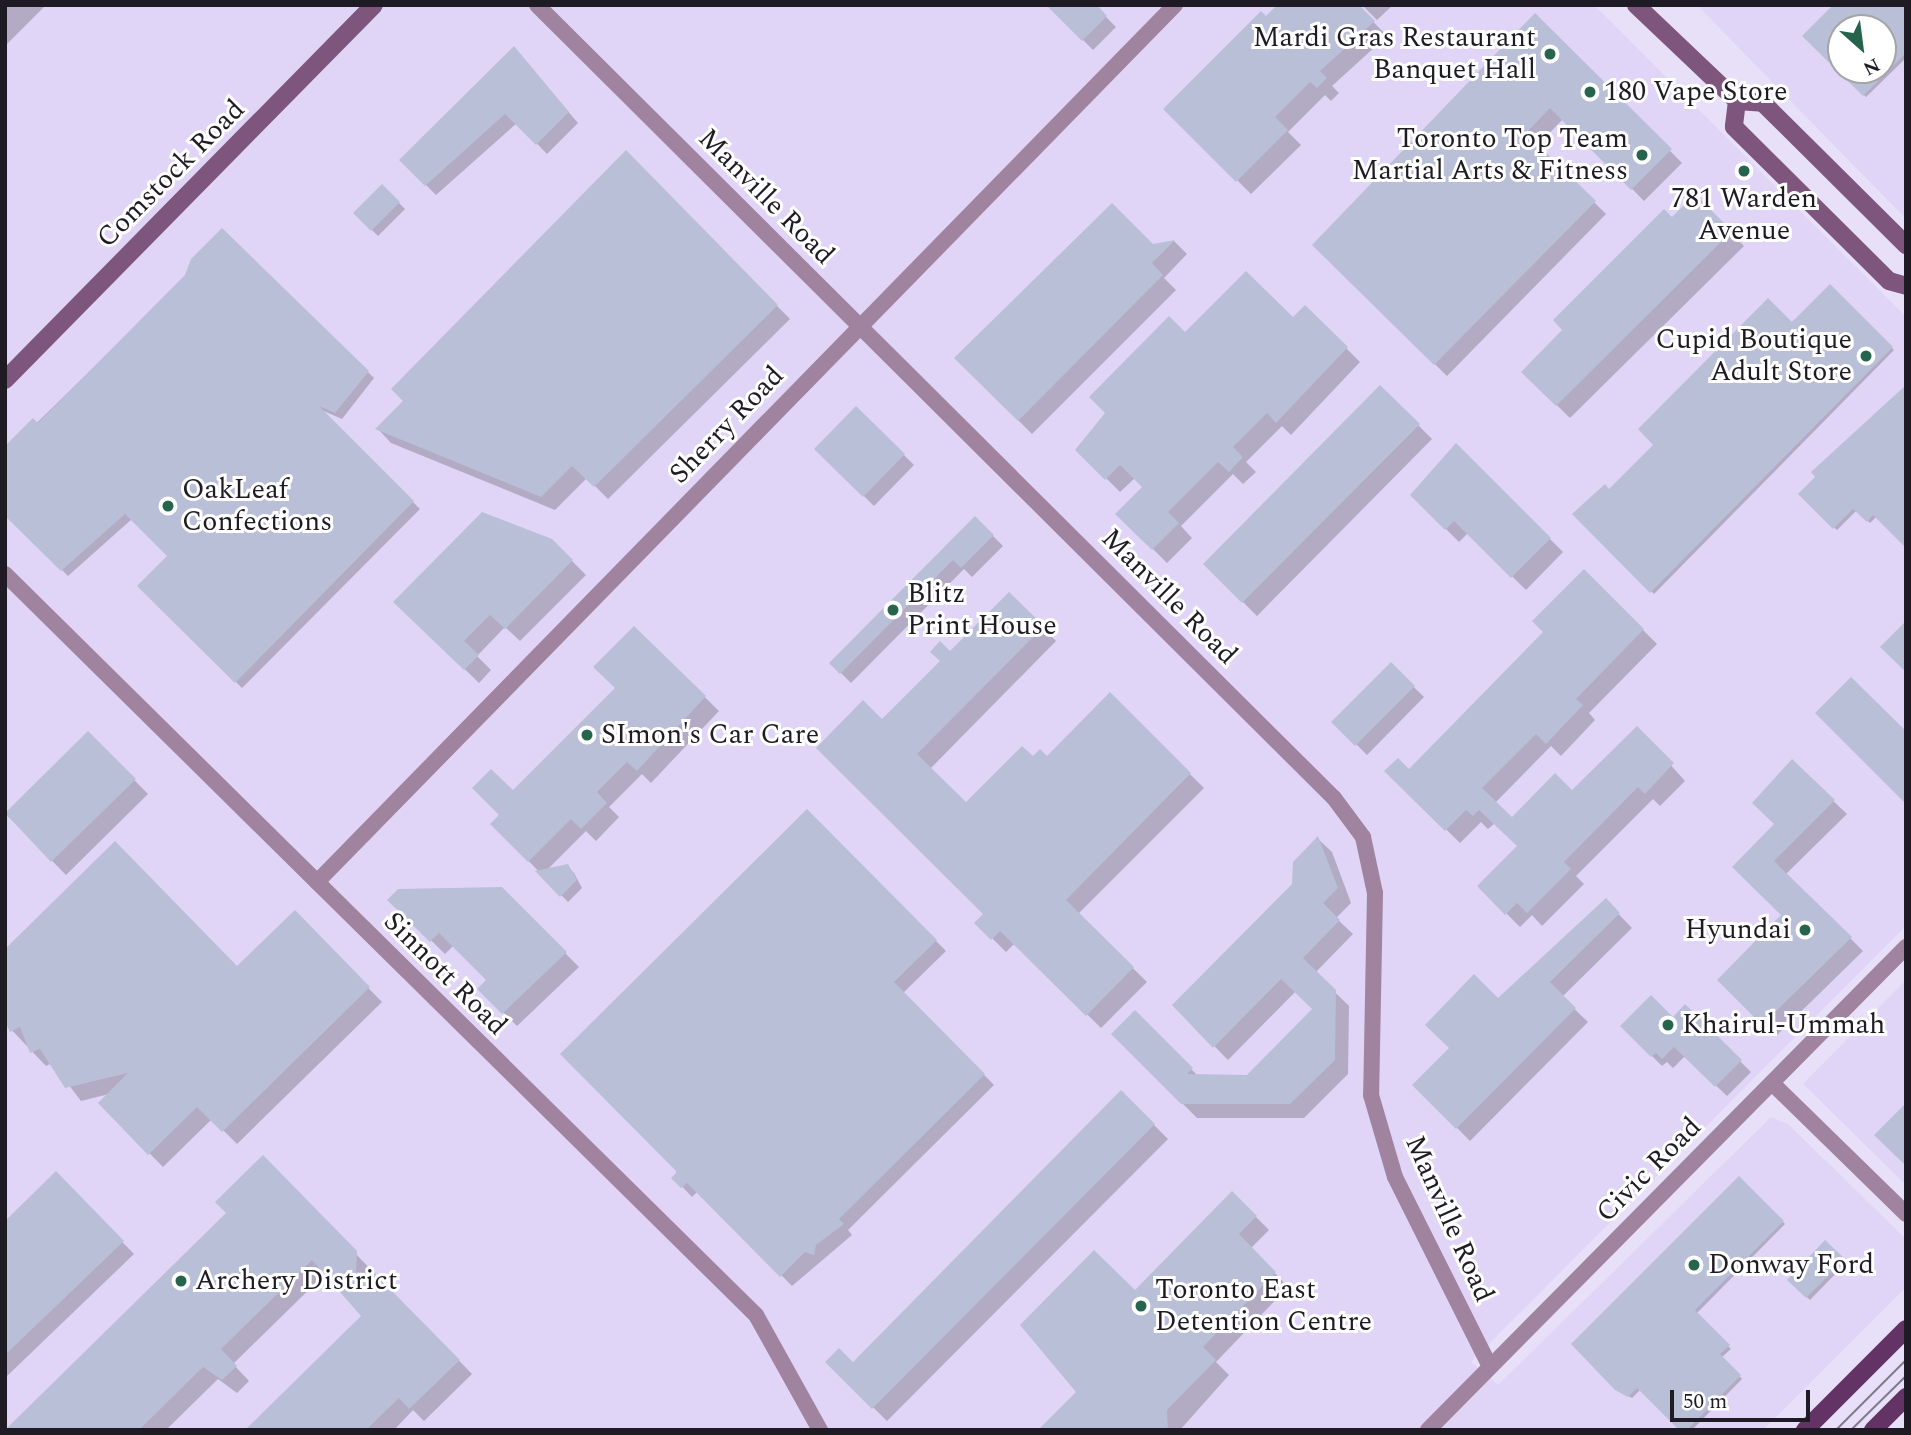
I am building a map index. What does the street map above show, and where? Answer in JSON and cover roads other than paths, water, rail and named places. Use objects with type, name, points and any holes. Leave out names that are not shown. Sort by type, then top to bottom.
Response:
[{"type":"main road","name":"Comstock Road","points":[[5,380],[374,5]]},
{"type":"main road","points":[[1636,5],[1737,101],[1763,103],[1906,246]]},
{"type":"main road","points":[[1737,101],[1734,127],[1889,281],[1906,286]]},
{"type":"main road","points":[[1805,1430],[1906,1329]]},
{"type":"main road","points":[[1873,1430],[1906,1397]]},
{"type":"street","name":"Manville Road","points":[[537,5],[1334,798],[1363,837],[1375,893],[1371,1095],[1395,1177],[1490,1367]]},
{"type":"street","name":"Sherry Road","points":[[317,882],[1175,5]]},
{"type":"street","name":"Sinnott Road","points":[[5,574],[755,1315],[820,1430]]},
{"type":"street","name":"Civic Road","points":[[1428,1430],[1906,947]]},
{"type":"street","points":[[1773,1083],[1906,1214]]},
{"type":"tram line","points":[[1836,1430],[1906,1360]]},
{"type":"tram line","points":[[1851,1430],[1906,1376]]},
{"type":"place","name":"Mardi Gras Restaurant Banquet Hall","points":[[1550,54]]},
{"type":"place","name":"180 Vape Store","points":[[1590,92]]},
{"type":"place","name":"Toronto Top Team Martial Arts & Fitness","points":[[1642,155]]},
{"type":"place","name":"781 Warden Avenue","points":[[1744,171]]},
{"type":"place","name":"Cupid Boutique Adult Store","points":[[1866,356]]},
{"type":"place","name":"OakLeaf Confections","points":[[168,506]]},
{"type":"place","name":"Blitz Print House","points":[[893,610]]},
{"type":"place","name":"SImon's Car Care","points":[[587,735]]},
{"type":"place","name":"Hyundai","points":[[1805,930]]},
{"type":"place","name":"Khairul-Ummah","points":[[1668,1025]]},
{"type":"place","name":"Donway Ford","points":[[1694,1265]]},
{"type":"place","name":"Archery District","points":[[181,1281]]},
{"type":"place","name":"Toronto East Detention Centre","points":[[1141,1306]]}]
